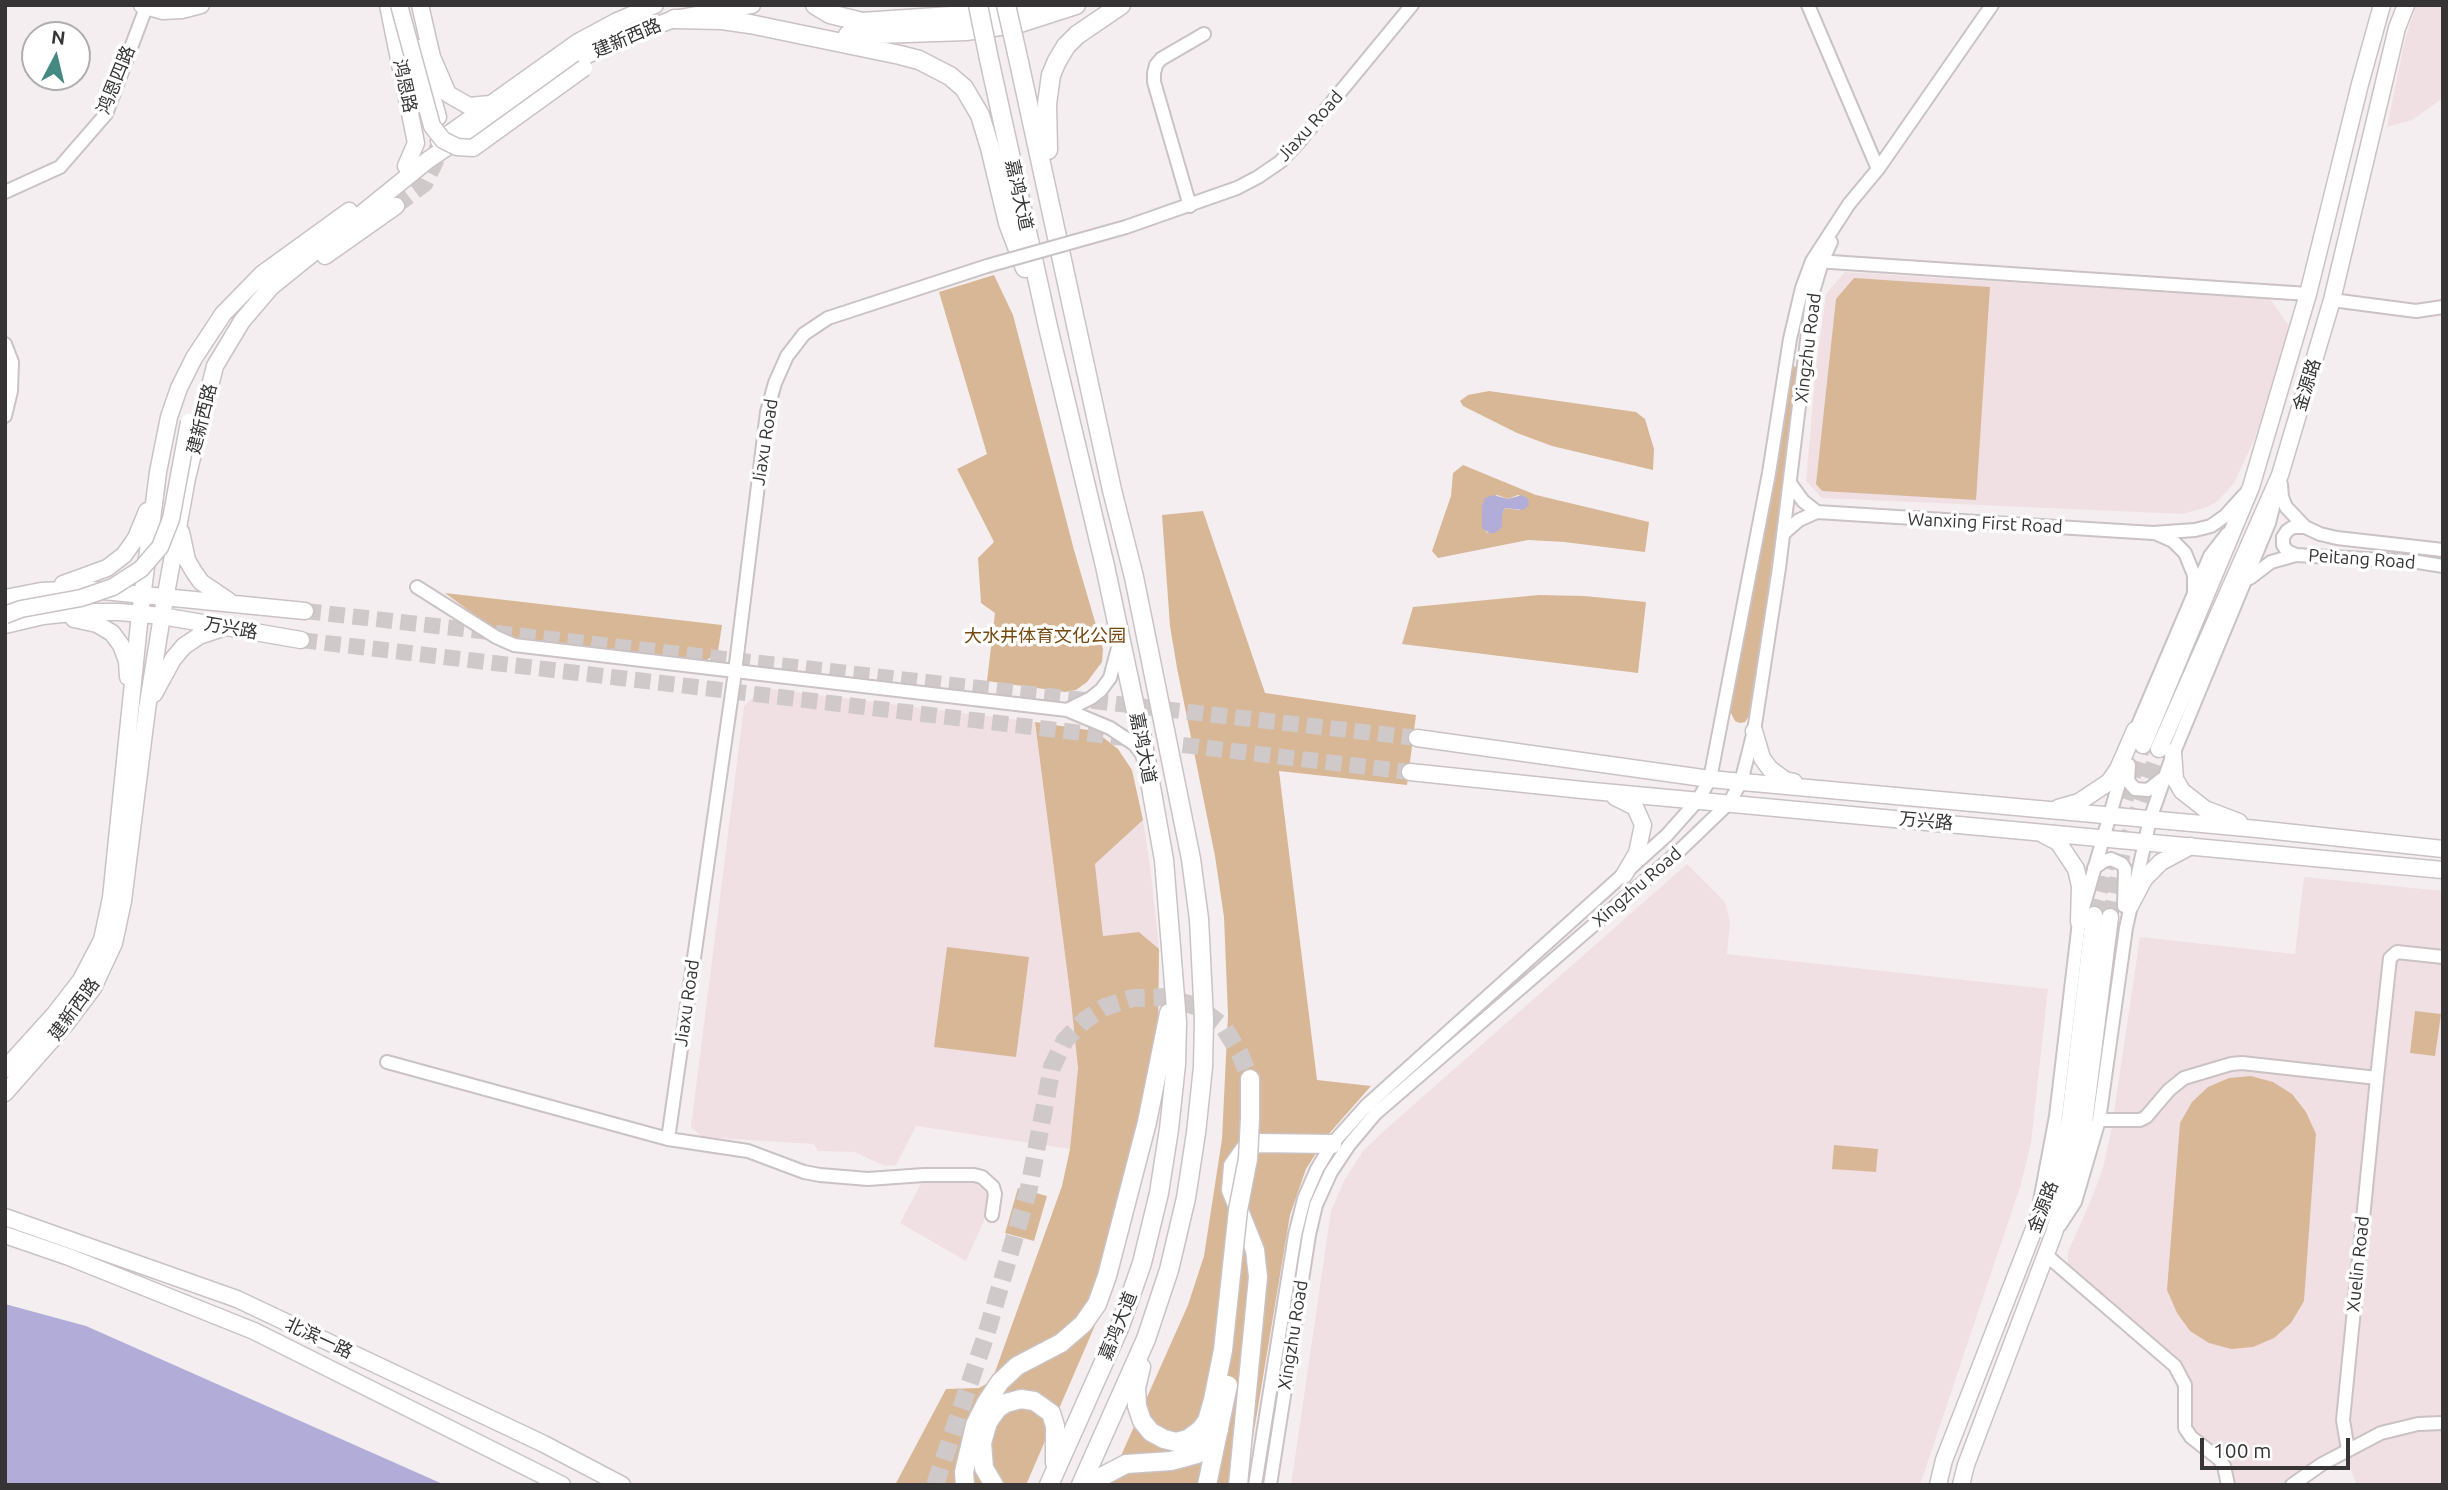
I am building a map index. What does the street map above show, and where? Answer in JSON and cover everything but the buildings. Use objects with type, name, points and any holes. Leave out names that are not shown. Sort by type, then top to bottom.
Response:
[{"type":"highway","points":[[815,5],[847,20],[885,22],[995,13],[1031,5]]},
{"type":"highway","name":"嘉鸿大道","points":[[1008,5],[1154,673],[1191,859],[1199,919],[1204,1019],[1196,1133],[1186,1198],[1146,1339],[1084,1485]]},
{"type":"highway","points":[[674,19],[722,20],[860,36],[938,34],[1020,23],[1076,5]]},
{"type":"highway","points":[[1054,220],[1046,123],[1051,75],[1066,46],[1077,35],[1121,5]]},
{"type":"highway","name":"嘉鸿大道","points":[[978,7],[1048,327],[1105,565],[1146,759],[1164,860],[1175,979],[1176,1064],[1170,1129],[1159,1193],[1142,1263],[1120,1326],[1051,1478]]},
{"type":"highway","points":[[750,24],[919,60],[950,76],[964,88],[973,100],[985,130],[1008,223],[1048,327]]},
{"type":"highway","points":[[965,1485],[964,1472],[975,1425],[1000,1382],[1017,1366],[1061,1343],[1083,1324],[1097,1304],[1107,1276],[1147,1122],[1175,979]]},
{"type":"highway","points":[[1207,1485],[1220,1427],[1241,1294],[1248,1210],[1250,1079]]},
{"type":"highway","points":[[1238,1485],[1258,1277],[1255,1250],[1231,1190],[1233,1166],[1245,1149],[1258,1143],[1332,1144]]},
{"type":"highway","points":[[1146,1339],[1136,1388],[1137,1406],[1142,1421],[1151,1432],[1164,1439],[1175,1442],[1188,1439],[1207,1421],[1223,1350],[1238,1210],[1248,1159]]},
{"type":"highway","points":[[1084,1485],[1126,1464],[1171,1461],[1196,1454],[1214,1439],[1232,1408],[1250,1355]]},
{"type":"highway","points":[[994,1485],[984,1468],[982,1443],[988,1422],[998,1408],[1021,1399],[1034,1401],[1051,1413],[1055,1426],[1051,1478]]},
{"type":"main road","points":[[145,6],[182,10],[201,5]]},
{"type":"main road","name":"鸿恩路","points":[[388,5],[416,143],[406,166]]},
{"type":"main road","points":[[399,5],[432,126],[443,140],[457,147],[473,148],[639,31]]},
{"type":"main road","points":[[410,5],[438,117]]},
{"type":"main road","name":"鸿恩路","points":[[420,5],[432,57],[448,94],[469,106],[492,104]]},
{"type":"main road","name":"建新西路","points":[[5,1093],[65,1025],[93,988],[114,943],[123,901],[139,708],[140,614],[158,472],[169,417],[179,388],[194,358],[223,314],[262,274],[368,198],[406,166],[579,42],[617,21],[655,5]]},
{"type":"main road","name":"建新西路","points":[[5,1069],[75,989],[102,940],[111,898],[139,708],[162,615],[199,425],[215,366],[242,321],[271,287],[428,160],[572,63],[639,31],[674,19],[752,5]]},
{"type":"main road","name":"金源路","points":[[2153,744],[2251,487],[2308,295],[2382,5]]},
{"type":"main road","name":"金源路","points":[[2153,744],[2280,475],[2332,300],[2393,45],[2406,5]]},
{"type":"main road","points":[[2374,29],[2380,23],[2389,24],[2393,32],[2393,45]]},
{"type":"main road","points":[[271,287],[310,266],[396,206]]},
{"type":"main road","points":[[5,615],[113,587],[141,569],[160,547],[171,519],[190,422],[199,393],[215,366]]},
{"type":"main road","points":[[5,598],[41,591],[87,577],[107,568],[124,555],[136,538],[144,519],[158,472]]},
{"type":"main road","points":[[179,521],[183,547],[194,572],[201,582],[234,604]]},
{"type":"main road","name":"万兴路","points":[[41,591],[83,589],[305,611]]},
{"type":"main road","name":"万兴路","points":[[43,616],[82,612],[162,615],[301,640]]},
{"type":"main road","points":[[5,625],[43,616],[97,624],[112,633],[121,645],[127,661],[139,708]]},
{"type":"main road","points":[[139,708],[184,646],[199,636],[224,627]]},
{"type":"main road","points":[[1754,731],[1762,758],[1770,769],[1786,780],[1820,790]]},
{"type":"main road","name":"万兴路","points":[[1417,738],[1710,779],[2230,826],[2443,849]]},
{"type":"main road","points":[[2050,811],[2079,802],[2109,782],[2118,769],[2153,744],[2192,800],[2257,829]]},
{"type":"main road","name":"万兴路","points":[[1410,772],[2443,870]]},
{"type":"main road","points":[[1582,790],[1622,799],[1639,813],[1643,825],[1642,840],[1624,875]]},
{"type":"main road","points":[[1983,826],[2002,823],[2007,818],[2005,811],[1994,806]]},
{"type":"main road","points":[[2230,826],[2221,831],[2218,839],[2230,849]]},
{"type":"main road","points":[[2039,832],[2058,842],[2076,869],[2080,886],[2079,922]]},
{"type":"main road","points":[[2130,906],[2144,879],[2161,862],[2193,845]]},
{"type":"main road","name":"金源路","points":[[1938,1485],[1949,1447],[2057,1170],[2070,1119],[2102,916],[2084,1123],[2054,1233],[1966,1465],[1961,1485]]},
{"type":"main road","name":"北滨一路","points":[[5,1217],[237,1299],[544,1444],[622,1485]]},
{"type":"main road","name":"北滨一路","points":[[5,1235],[69,1257],[254,1331],[562,1485]]},
{"type":"street","name":"Jiaxu Road","points":[[668,1139],[735,672],[767,412],[775,383],[787,356],[804,334],[828,318],[1190,206],[1258,177],[1280,162],[1299,142],[1412,5]]},
{"type":"street","points":[[1808,5],[1878,169]]},
{"type":"street","name":"Xingzhu Road","points":[[1255,1485],[1295,1235],[1304,1199],[1332,1144],[1366,1106],[1667,835],[1698,800],[1710,779],[1769,473],[1790,339],[1802,288],[1849,204],[1878,169],[1992,5]]},
{"type":"street","name":"鸿恩四路","points":[[5,192],[60,167],[106,114],[145,6]]},
{"type":"street","points":[[1190,206],[1153,73],[1161,59],[1204,34]]},
{"type":"street","points":[[1817,261],[2308,295]]},
{"type":"street","name":"Xingzhu Road","points":[[1270,1485],[1308,1235],[1316,1205],[1331,1172],[1349,1144],[1376,1114],[1668,861],[1730,803],[1741,782],[1754,731],[1783,534],[1817,261]]},
{"type":"street","points":[[2332,300],[2416,311],[2443,307]]},
{"type":"street","points":[[5,344],[12,362],[11,391],[5,416]]},
{"type":"street","points":[[2035,1228],[2056,1116],[2079,922],[2108,816],[2247,581],[2269,523],[2280,475]]},
{"type":"street","name":"Peitang Road","points":[[2280,475],[2286,507],[2305,527],[2320,534],[2443,550]]},
{"type":"street","points":[[1783,534],[1799,520],[1817,512],[1790,483]]},
{"type":"street","name":"Wanxing First Road","points":[[1817,512],[2154,533],[2211,526],[2225,516],[2251,487]]},
{"type":"street","points":[[2165,775],[2158,784],[2148,790],[2130,786],[2127,774],[2153,744],[2194,593],[2210,556],[2238,519]]},
{"type":"street","points":[[2296,555],[2287,551],[2283,545],[2283,537],[2293,527],[2305,527]]},
{"type":"street","points":[[2154,533],[2173,541],[2185,553],[2194,575],[2194,593]]},
{"type":"street","name":"Peitang Road","points":[[2247,581],[2272,562],[2296,555],[2418,562],[2443,566]]},
{"type":"street","points":[[418,587],[496,637],[514,645],[1067,710],[1118,733],[1134,744],[1146,759]]},
{"type":"street","points":[[1067,710],[1091,698],[1110,678],[1120,637]]},
{"type":"street","points":[[2054,1233],[2076,1202],[2099,1120],[2130,906],[2150,819],[2165,775],[2153,744]]},
{"type":"street","points":[[2094,868],[2111,859],[2117,860],[2125,869],[2126,928]]},
{"type":"street","name":"Xuelin Road","points":[[2348,1450],[2343,1420],[2390,958],[2397,951],[2443,957]]},
{"type":"street","points":[[387,1062],[668,1139],[748,1151],[820,1175],[868,1179],[974,1175],[988,1181],[993,1187],[995,1195],[992,1215]]},
{"type":"street","points":[[2099,1120],[2140,1120],[2184,1078],[2231,1064],[2377,1078]]},
{"type":"street","points":[[2045,1254],[2175,1366],[2185,1385],[2185,1427],[2191,1437],[2219,1459],[2224,1466],[2228,1485]]},
{"type":"street","points":[[2292,1485],[2348,1450],[2398,1428],[2443,1423]]},
{"type":"shaded area","points":[[2416,5],[2443,5],[2443,98],[2412,120],[2387,127],[2404,44]]},
{"type":"shaded area","points":[[1845,272],[2270,299],[2290,327],[2255,438],[2234,483],[2218,501],[2207,507],[2183,514],[1822,498],[1806,481],[1816,369],[1826,294]]},
{"type":"shaded area","points":[[1493,495],[1508,499],[1522,495],[1528,499],[1529,505],[1523,510],[1505,508],[1502,527],[1495,533],[1489,533],[1482,528],[1482,506],[1485,498]]},
{"type":"shaded area","points":[[763,688],[1035,722],[1078,1068],[1070,1149],[916,1126],[896,1165],[885,1166],[854,1152],[818,1151],[814,1144],[702,1137],[691,1127],[744,706]]},
{"type":"shaded area","points":[[1143,820],[1159,949],[1139,932],[1103,936],[1095,864]]},
{"type":"shaded area","points":[[1687,864],[1725,902],[1730,922],[1727,954],[2048,989],[2031,1143],[2021,1184],[1920,1485],[1291,1485],[1331,1211],[1345,1179],[1363,1151],[1386,1129]]},
{"type":"shaded area","points":[[2304,877],[2443,891],[2443,1418],[2407,1420],[2378,1428],[2306,1467],[2283,1485],[2232,1485],[2190,1426],[2192,1387],[2186,1371],[2068,1265],[2068,1252],[2103,1168],[2111,1132],[2140,937],[2295,954]]},
{"type":"shaded area","points":[[923,1180],[973,1181],[985,1188],[988,1194],[986,1216],[966,1261],[900,1223]]},
{"type":"shaded area","points":[[5,1304],[86,1326],[445,1485],[5,1485]]},
{"type":"shaded area","points":[[2443,1427],[2443,1485],[2357,1485],[2345,1456],[2400,1432]]},
{"type":"green space","name":"大水井体育文化公园","points":[[994,275],[1013,315],[1074,550],[1103,649],[1102,662],[1087,682],[1076,690],[1065,692],[987,681],[995,613],[981,603],[978,558],[994,542],[957,469],[987,454],[939,292]]},
{"type":"green space","points":[[1854,278],[1990,287],[1976,500],[1822,491],[1816,484],[1836,299]]},
{"type":"green space","points":[[1791,366],[1799,367],[1751,713],[1745,722],[1740,723],[1735,721],[1730,711]]},
{"type":"green space","points":[[1489,391],[1636,412],[1645,419],[1654,449],[1653,470],[1552,446],[1517,433],[1463,406],[1460,401],[1468,395]]},
{"type":"green space","points":[[1463,465],[1536,495],[1649,522],[1645,552],[1528,540],[1438,558],[1432,551],[1451,496],[1453,473]],"holes":[[[1497,495],[1508,499],[1518,495],[1525,497],[1520,510],[1505,508],[1502,527],[1486,532],[1482,506]]]},
{"type":"green space","points":[[1203,511],[1265,693],[1416,715],[1407,785],[1279,771],[1317,1080],[1371,1086],[1327,1136],[1306,1169],[1290,1215],[1245,1485],[1108,1485],[1188,1305],[1204,1256],[1222,1139],[1228,1015],[1224,917],[1215,856],[1170,626],[1162,515]]},
{"type":"green space","points":[[445,593],[722,625],[718,651],[706,661],[513,638],[495,630]]},
{"type":"green space","points":[[1539,595],[1646,602],[1638,673],[1402,644],[1413,607]]},
{"type":"green space","points":[[1035,722],[1095,731],[1118,749],[1132,770],[1143,820],[1095,864],[1103,936],[1139,932],[1159,949],[1158,1040],[1106,1300],[1026,1485],[895,1485],[946,1389],[979,1388],[988,1383],[995,1372],[1062,1186],[1070,1149],[1078,1068]]},
{"type":"green space","points":[[947,947],[1029,957],[1016,1057],[934,1047]]},
{"type":"green space","points":[[2415,1011],[2441,1014],[2435,1056],[2410,1053]]},
{"type":"green space","points":[[2251,1076],[2273,1082],[2292,1094],[2306,1112],[2316,1134],[2304,1301],[2291,1323],[2274,1338],[2253,1347],[2231,1349],[2209,1343],[2190,1331],[2177,1313],[2167,1290],[2180,1123],[2192,1102],[2208,1087],[2229,1078]]},
{"type":"green space","points":[[1834,1145],[1878,1149],[1876,1172],[1832,1169]]},
{"type":"green space","points":[[1018,1188],[1047,1196],[1034,1241],[1005,1233]]},
{"type":"tunnel","points":[[396,206],[425,184],[437,159],[437,145]]},
{"type":"tunnel","points":[[305,611],[1417,738]]},
{"type":"tunnel","points":[[301,640],[1410,772]]},
{"type":"tunnel","points":[[2094,915],[2115,832],[2143,745]]},
{"type":"tunnel","points":[[2110,917],[2123,852],[2159,749]]},
{"type":"tunnel","points":[[935,1485],[986,1335],[1029,1188],[1052,1067],[1065,1040],[1085,1020],[1105,1007],[1133,998],[1166,997],[1198,1007],[1223,1026],[1240,1054],[1250,1079]]}]
